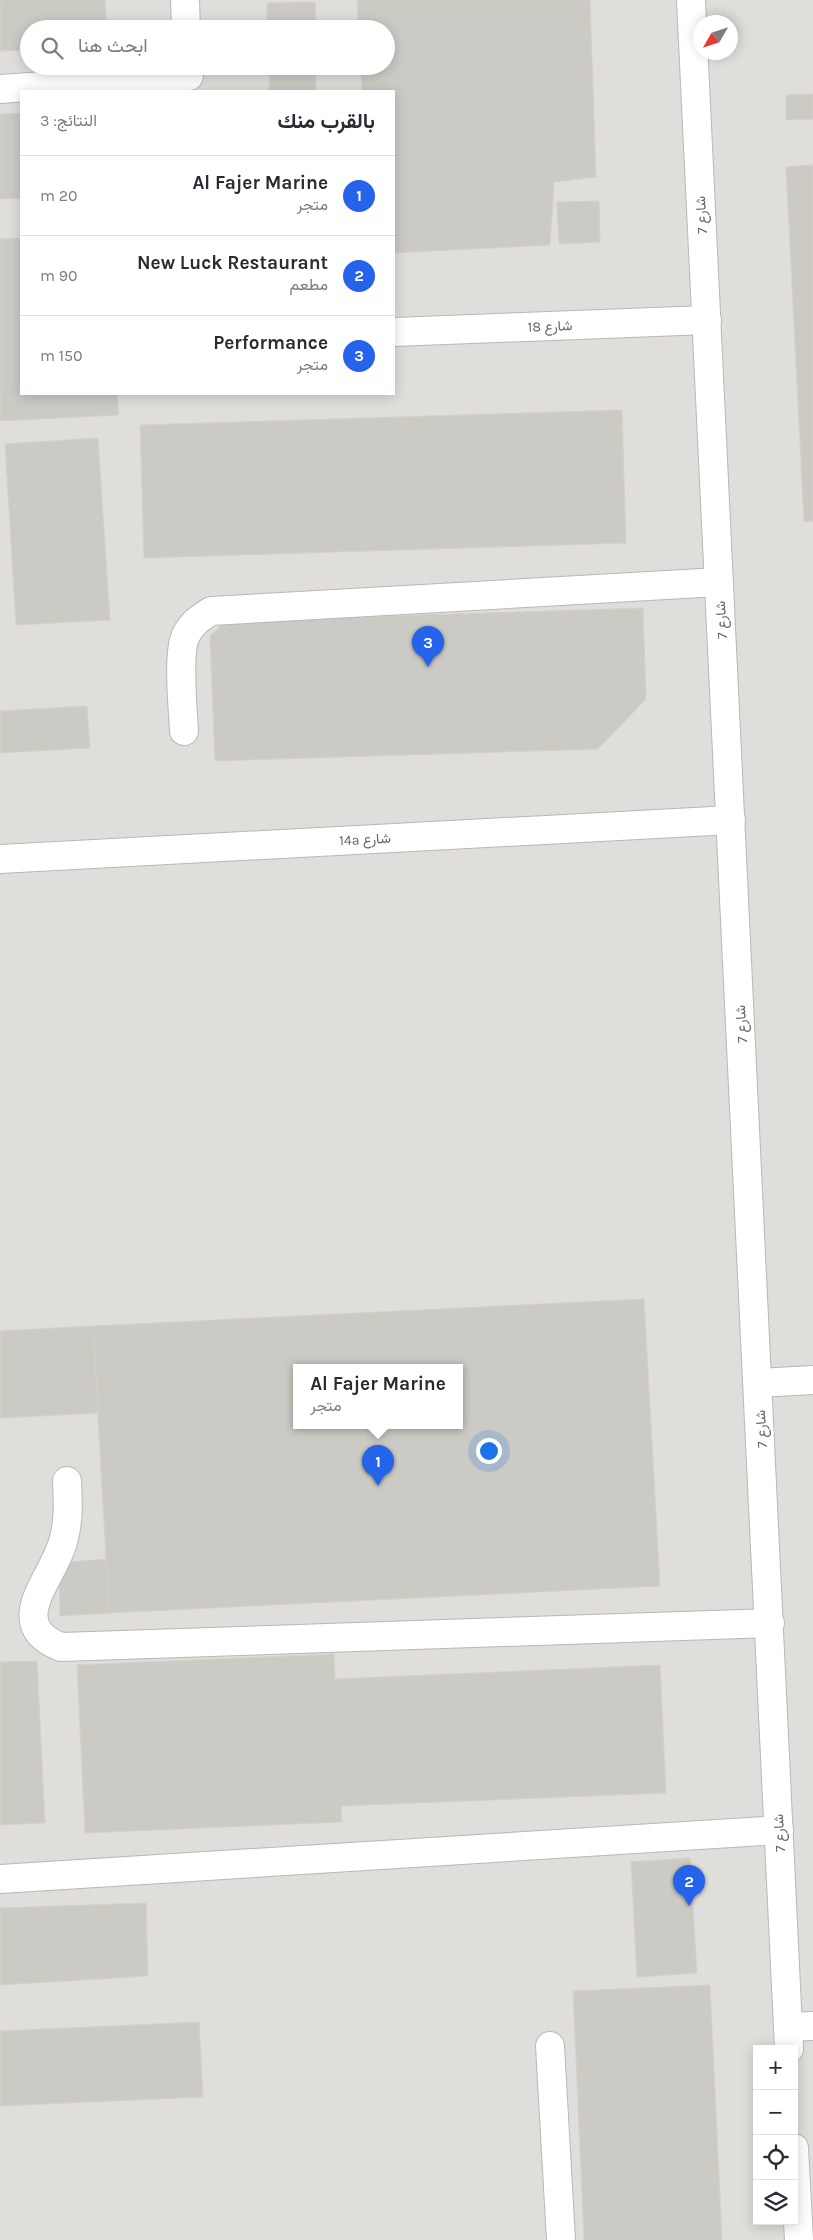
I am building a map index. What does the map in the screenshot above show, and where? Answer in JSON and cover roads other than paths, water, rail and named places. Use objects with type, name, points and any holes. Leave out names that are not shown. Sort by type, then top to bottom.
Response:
[{"type":"lane","points":[[185,0],[186,20]]},
{"type":"lane","name":"شارع 7","points":[[691,0],[779,1830],[797,2034]]},
{"type":"lane","points":[[0,89],[189,78]]},
{"type":"lane","name":"شارع 18","points":[[395,332],[707,320]]},
{"type":"lane","points":[[184,731],[182,654],[185,636],[195,621],[210,611],[719,582]]},
{"type":"lane","name":"14a شارع","points":[[0,859],[731,820]]},
{"type":"lane","points":[[758,1383],[813,1380]]},
{"type":"lane","points":[[67,1480],[68,1511],[63,1541],[52,1570],[36,1596],[32,1609],[33,1622],[39,1634],[49,1642],[61,1647],[770,1623]]},
{"type":"lane","points":[[0,1879],[779,1830]]},
{"type":"lane","points":[[550,2046],[561,2240]]},
{"type":"lane","points":[[796,2180],[799,2240]]},
{"type":"place","name":"Performance","points":[[428,667]]},
{"type":"place","name":"Al Fajer Marine","points":[[378,1486]]},
{"type":"place","name":"New Luck Restaurant","points":[[689,1906]]}]
